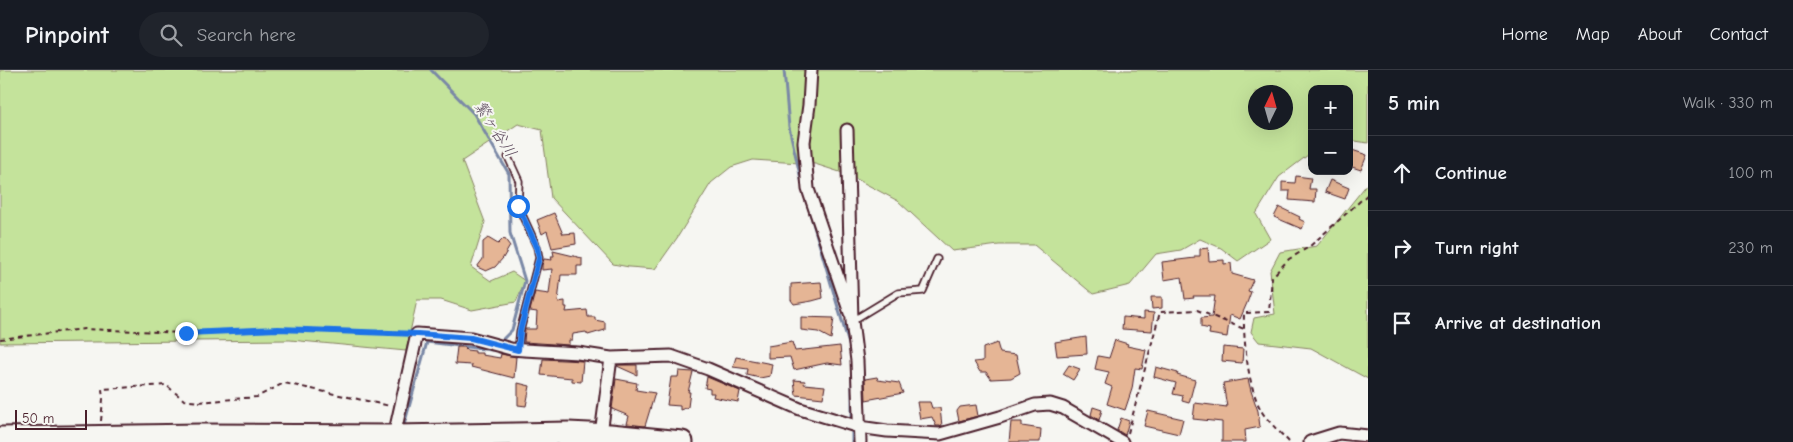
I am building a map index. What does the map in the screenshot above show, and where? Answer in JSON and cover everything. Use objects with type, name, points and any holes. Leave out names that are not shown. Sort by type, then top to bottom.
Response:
[{"type":"highway","points":[[0,438],[394,436],[567,438],[601,434],[682,442]]},
{"type":"street","points":[[812,70],[804,142],[808,189],[840,290],[852,321]]},
{"type":"street","points":[[846,130],[852,321],[857,361],[860,442]]},
{"type":"street","points":[[394,436],[418,334],[471,338],[518,350],[578,353],[611,358],[670,356],[708,369],[800,408],[859,427],[909,437],[940,434],[1035,405],[1050,404],[1063,408],[1126,437]]},
{"type":"street","points":[[601,434],[611,358]]},
{"type":"street","points":[[1310,442],[1339,433],[1368,436]]},
{"type":"lane","points":[[508,158],[519,181],[518,206],[537,247],[539,258],[520,331],[518,350]]},
{"type":"lane","points":[[852,321],[898,293],[924,291],[937,259]]},
{"type":"path","points":[[1290,442],[1261,410],[1253,389],[1244,329],[1244,313],[1270,312],[1272,277],[1289,259],[1309,248],[1368,194]]},
{"type":"path","points":[[1126,437],[1160,312],[1197,310],[1244,329]]},
{"type":"path","points":[[0,338],[84,329],[186,333],[278,329],[418,334]]},
{"type":"path","points":[[99,438],[103,399],[102,389],[166,385],[184,400],[198,402],[257,397],[284,383],[400,408]]},
{"type":"green space","points":[[0,70],[1368,70],[1368,143],[1353,141],[1353,85],[1308,85],[1308,155],[1279,177],[1256,214],[1270,239],[1238,261],[1221,248],[1200,239],[1181,250],[1156,254],[1130,285],[1093,294],[1034,245],[999,245],[952,251],[898,201],[849,175],[815,164],[753,160],[731,167],[711,183],[677,238],[655,269],[613,264],[551,198],[542,130],[518,124],[462,161],[485,222],[471,267],[491,281],[512,272],[525,281],[516,302],[472,310],[441,300],[417,300],[406,351],[290,340],[0,343]]},
{"type":"green space","points":[[1368,183],[1368,379],[1311,348],[1259,342],[1251,332],[1254,318],[1275,314],[1270,271],[1280,252],[1317,246]]},
{"type":"building","points":[[1353,150],[1367,155],[1361,170],[1353,167]]},
{"type":"building","points":[[1296,176],[1311,178],[1309,189],[1316,189],[1315,202],[1289,200],[1290,191],[1282,191],[1282,182],[1295,183]]},
{"type":"building","points":[[1330,180],[1349,188],[1345,199],[1325,192]]},
{"type":"building","points":[[1279,207],[1300,217],[1299,219],[1305,222],[1302,229],[1274,217]]},
{"type":"building","points":[[554,213],[563,234],[575,233],[576,244],[552,248],[547,231],[542,234],[537,220]]},
{"type":"building","points":[[488,238],[498,244],[504,238],[510,246],[495,267],[486,271],[477,267],[483,259],[483,242]]},
{"type":"building","points":[[1208,248],[1209,261],[1224,260],[1224,264],[1231,263],[1232,274],[1253,280],[1248,291],[1251,292],[1240,319],[1230,315],[1227,337],[1209,334],[1210,329],[1201,327],[1201,318],[1212,317],[1215,296],[1193,296],[1194,298],[1185,299],[1182,277],[1164,280],[1162,262],[1195,258],[1195,256],[1200,256],[1200,249]]},
{"type":"building","points":[[553,251],[582,258],[582,266],[577,266],[577,275],[561,275],[558,302],[565,301],[566,312],[587,310],[588,317],[595,317],[595,320],[605,322],[605,330],[588,335],[586,332],[573,334],[572,340],[569,340],[569,345],[524,342],[525,329],[536,329],[537,312],[530,311],[535,292],[549,294],[552,269],[542,270],[542,265],[544,259],[552,260],[551,256],[554,256]]},
{"type":"building","points":[[821,282],[823,298],[794,304],[791,300],[791,284]]},
{"type":"building","points":[[1151,297],[1162,297],[1162,308],[1152,309]]},
{"type":"building","points":[[1144,312],[1154,313],[1152,331],[1122,329],[1123,317],[1144,319]]},
{"type":"building","points":[[801,317],[834,318],[831,339],[818,332],[801,330]]},
{"type":"building","points":[[1086,337],[1087,354],[1057,356],[1055,342]]},
{"type":"building","points":[[1115,340],[1128,344],[1127,346],[1146,350],[1142,369],[1135,368],[1132,389],[1125,410],[1107,404],[1112,387],[1105,384],[1109,372],[1095,369],[1098,356],[1109,358]]},
{"type":"building","points":[[792,342],[795,351],[840,346],[842,365],[827,363],[794,370],[790,357],[768,358],[768,346]]},
{"type":"building","points":[[997,343],[1000,353],[1016,355],[1020,373],[1011,378],[991,379],[986,372],[980,372],[974,362],[983,361],[983,348]]},
{"type":"building","points":[[457,347],[465,347],[466,350],[482,353],[482,355],[500,358],[501,354],[516,357],[514,378],[471,367],[472,365],[455,364]]},
{"type":"building","points":[[1223,347],[1243,349],[1242,363],[1222,361]]},
{"type":"building","points":[[736,357],[772,364],[770,376],[760,378],[747,375],[748,369],[733,367]]},
{"type":"building","points":[[543,359],[583,361],[581,382],[572,381],[572,378],[541,375]]},
{"type":"building","points":[[637,365],[637,375],[617,366]]},
{"type":"building","points":[[1069,365],[1080,369],[1073,380],[1063,374]]},
{"type":"building","points":[[1156,367],[1195,380],[1189,403],[1182,401],[1183,396],[1173,394],[1176,383],[1154,377]]},
{"type":"building","points":[[679,371],[693,372],[688,392],[690,392],[688,407],[680,410],[680,406],[667,405],[671,377],[678,377]]},
{"type":"building","points":[[707,377],[740,391],[738,402],[713,397],[714,393],[710,393],[710,389],[705,388]]},
{"type":"building","points":[[877,377],[878,380],[899,383],[903,393],[866,400],[865,379]]},
{"type":"building","points":[[616,379],[637,383],[636,390],[655,393],[645,426],[627,424],[629,416],[612,409]]},
{"type":"building","points":[[1248,379],[1258,411],[1260,427],[1245,430],[1246,442],[1222,442],[1222,422],[1193,419],[1195,403],[1227,407],[1223,383]]},
{"type":"building","points":[[794,380],[805,381],[804,384],[825,386],[823,398],[796,395]]},
{"type":"building","points":[[518,383],[530,386],[526,406],[518,405]]},
{"type":"building","points":[[917,402],[930,402],[932,408],[940,408],[942,426],[936,426],[932,417],[920,419]]},
{"type":"building","points":[[976,405],[978,416],[959,421],[957,411],[960,407]]},
{"type":"building","points":[[1093,407],[1102,410],[1099,420],[1091,415]]},
{"type":"building","points":[[1148,411],[1183,419],[1179,434],[1144,426]]},
{"type":"building","points":[[1121,418],[1129,421],[1125,435],[1117,430]]},
{"type":"building","points":[[1011,422],[1022,422],[1022,426],[1041,429],[1040,442],[1009,442]]},
{"type":"waterway","name":"繁ヶ谷川","points":[[431,70],[474,114],[509,174],[510,233],[525,281],[512,330],[499,343]]},
{"type":"waterway","points":[[784,70],[789,127],[803,188]]},
{"type":"waterway","points":[[805,196],[851,351]]},
{"type":"waterway","name":"繁ヶ谷川","points":[[404,425],[427,342],[492,350],[495,347]]},
{"type":"waterway","points":[[852,374],[852,442]]},
{"type":"route","points":[[186,333],[278,329],[418,334],[471,338],[518,350],[520,331],[539,258],[537,247],[518,206]]}]
